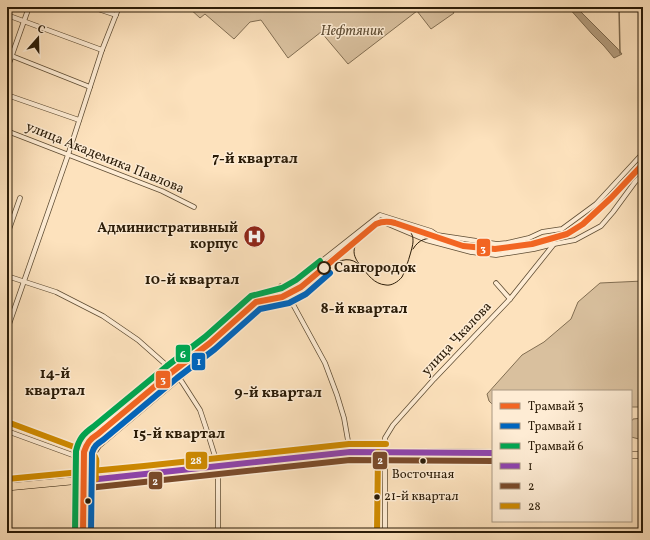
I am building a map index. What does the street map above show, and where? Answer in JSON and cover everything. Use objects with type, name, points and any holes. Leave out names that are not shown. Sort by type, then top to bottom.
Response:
[{"type":"main road","points":[[7,487],[80,481],[350,452],[492,453]]},
{"type":"main road","points":[[632,455],[643,455]]},
{"type":"street","points":[[7,69],[9,55],[29,7]]},
{"type":"street","points":[[92,7],[116,15]]},
{"type":"street","points":[[7,330],[68,155],[102,50],[119,7]]},
{"type":"street","points":[[7,15],[102,50]]},
{"type":"street","points":[[9,55],[90,86]]},
{"type":"street","points":[[7,95],[79,120]]},
{"type":"street","name":"улица Академика Павлова","points":[[7,131],[162,191],[194,207]]},
{"type":"street","points":[[80,533],[80,481],[87,469],[89,461],[99,446],[178,378],[380,215],[431,231],[437,235],[497,244],[508,243],[529,238],[542,232],[562,229],[596,204],[643,153]]},
{"type":"street","points":[[376,219],[426,240],[471,252],[496,255],[534,250],[575,240],[601,226],[643,174]]},
{"type":"street","points":[[7,236],[20,198]]},
{"type":"street","name":"улица Чкалова","points":[[385,533],[385,438],[393,425],[434,379],[510,299],[554,244]]},
{"type":"street","points":[[7,276],[56,292],[103,316],[138,340],[164,363],[182,382],[200,410],[218,466],[218,533]]},
{"type":"street","points":[[496,284],[510,299]]},
{"type":"street","points":[[281,286],[325,362],[344,418],[350,452]]},
{"type":"street","points":[[7,431],[89,461]]},
{"type":"street","points":[[87,469],[88,533]]},
{"type":"green space","name":"Нефтяник","points":[[188,7],[450,7],[454,13],[431,29],[417,11],[348,64],[321,32],[288,58],[261,20],[250,22],[234,39],[205,14],[200,18]]},
{"type":"green space","points":[[643,281],[643,407],[632,407],[632,390],[492,390],[492,404],[489,401],[487,394],[522,355],[544,342],[571,319],[578,302],[600,283]]},
{"type":"green space","points":[[643,418],[643,440],[632,437],[633,419]]},
{"type":"shaded area","points":[[568,7],[576,7],[622,54],[614,58]]},
{"type":"waterway","points":[[619,7],[620,53]]},
{"type":"tram line","name":"3","points":[[83,533],[84,452],[86,446],[93,438],[172,372],[210,343],[256,302],[282,297],[301,287],[376,224],[381,222],[395,223],[463,246],[495,249],[532,244],[567,234],[583,224],[611,198],[643,164]]},
{"type":"tram line","points":[[331,265],[342,260],[350,260],[356,262],[378,283],[388,285],[396,282],[402,277],[413,242],[413,236],[410,231],[398,224]]},
{"type":"tram line","points":[[360,238],[354,248],[354,255],[360,265]]},
{"type":"tram line","points":[[413,249],[421,241],[430,238],[438,239]]},
{"type":"tram line","name":"6","points":[[75,533],[76,451],[80,440],[84,435],[167,366],[205,337],[251,296],[282,288],[296,280],[320,261]]},
{"type":"tram line","name":"1","points":[[91,533],[92,453],[96,445],[177,378],[215,349],[260,309],[289,303],[306,294],[330,273]]},
{"type":"transit line","name":"28","points":[[10,423],[93,454],[96,457],[96,479]]},
{"type":"transit line","name":"28","points":[[7,479],[349,444],[386,444]]},
{"type":"transit line","name":"1","points":[[80,533],[80,481],[350,452],[492,453]]},
{"type":"transit line","name":"28","points":[[377,533],[378,452]]},
{"type":"transit line","name":"2","points":[[88,533],[88,488],[350,460],[492,461]]},
{"type":"place","name":"Административный корпус","points":[[254,236]]},
{"type":"place","name":"Сангородок","points":[[324,268]]},
{"type":"place","name":"Восточная","points":[[423,461]]},
{"type":"place","name":"21-й квартал","points":[[377,497]]},
{"type":"district","name":"7-й квартал","points":[[255,159]]},
{"type":"district","name":"10-й квартал","points":[[192,280]]},
{"type":"district","name":"8-й квартал","points":[[364,309]]},
{"type":"district","name":"14-й квартал","points":[[55,382]]},
{"type":"district","name":"9-й квартал","points":[[278,393]]},
{"type":"district","name":"15-й квартал","points":[[179,434]]}]
